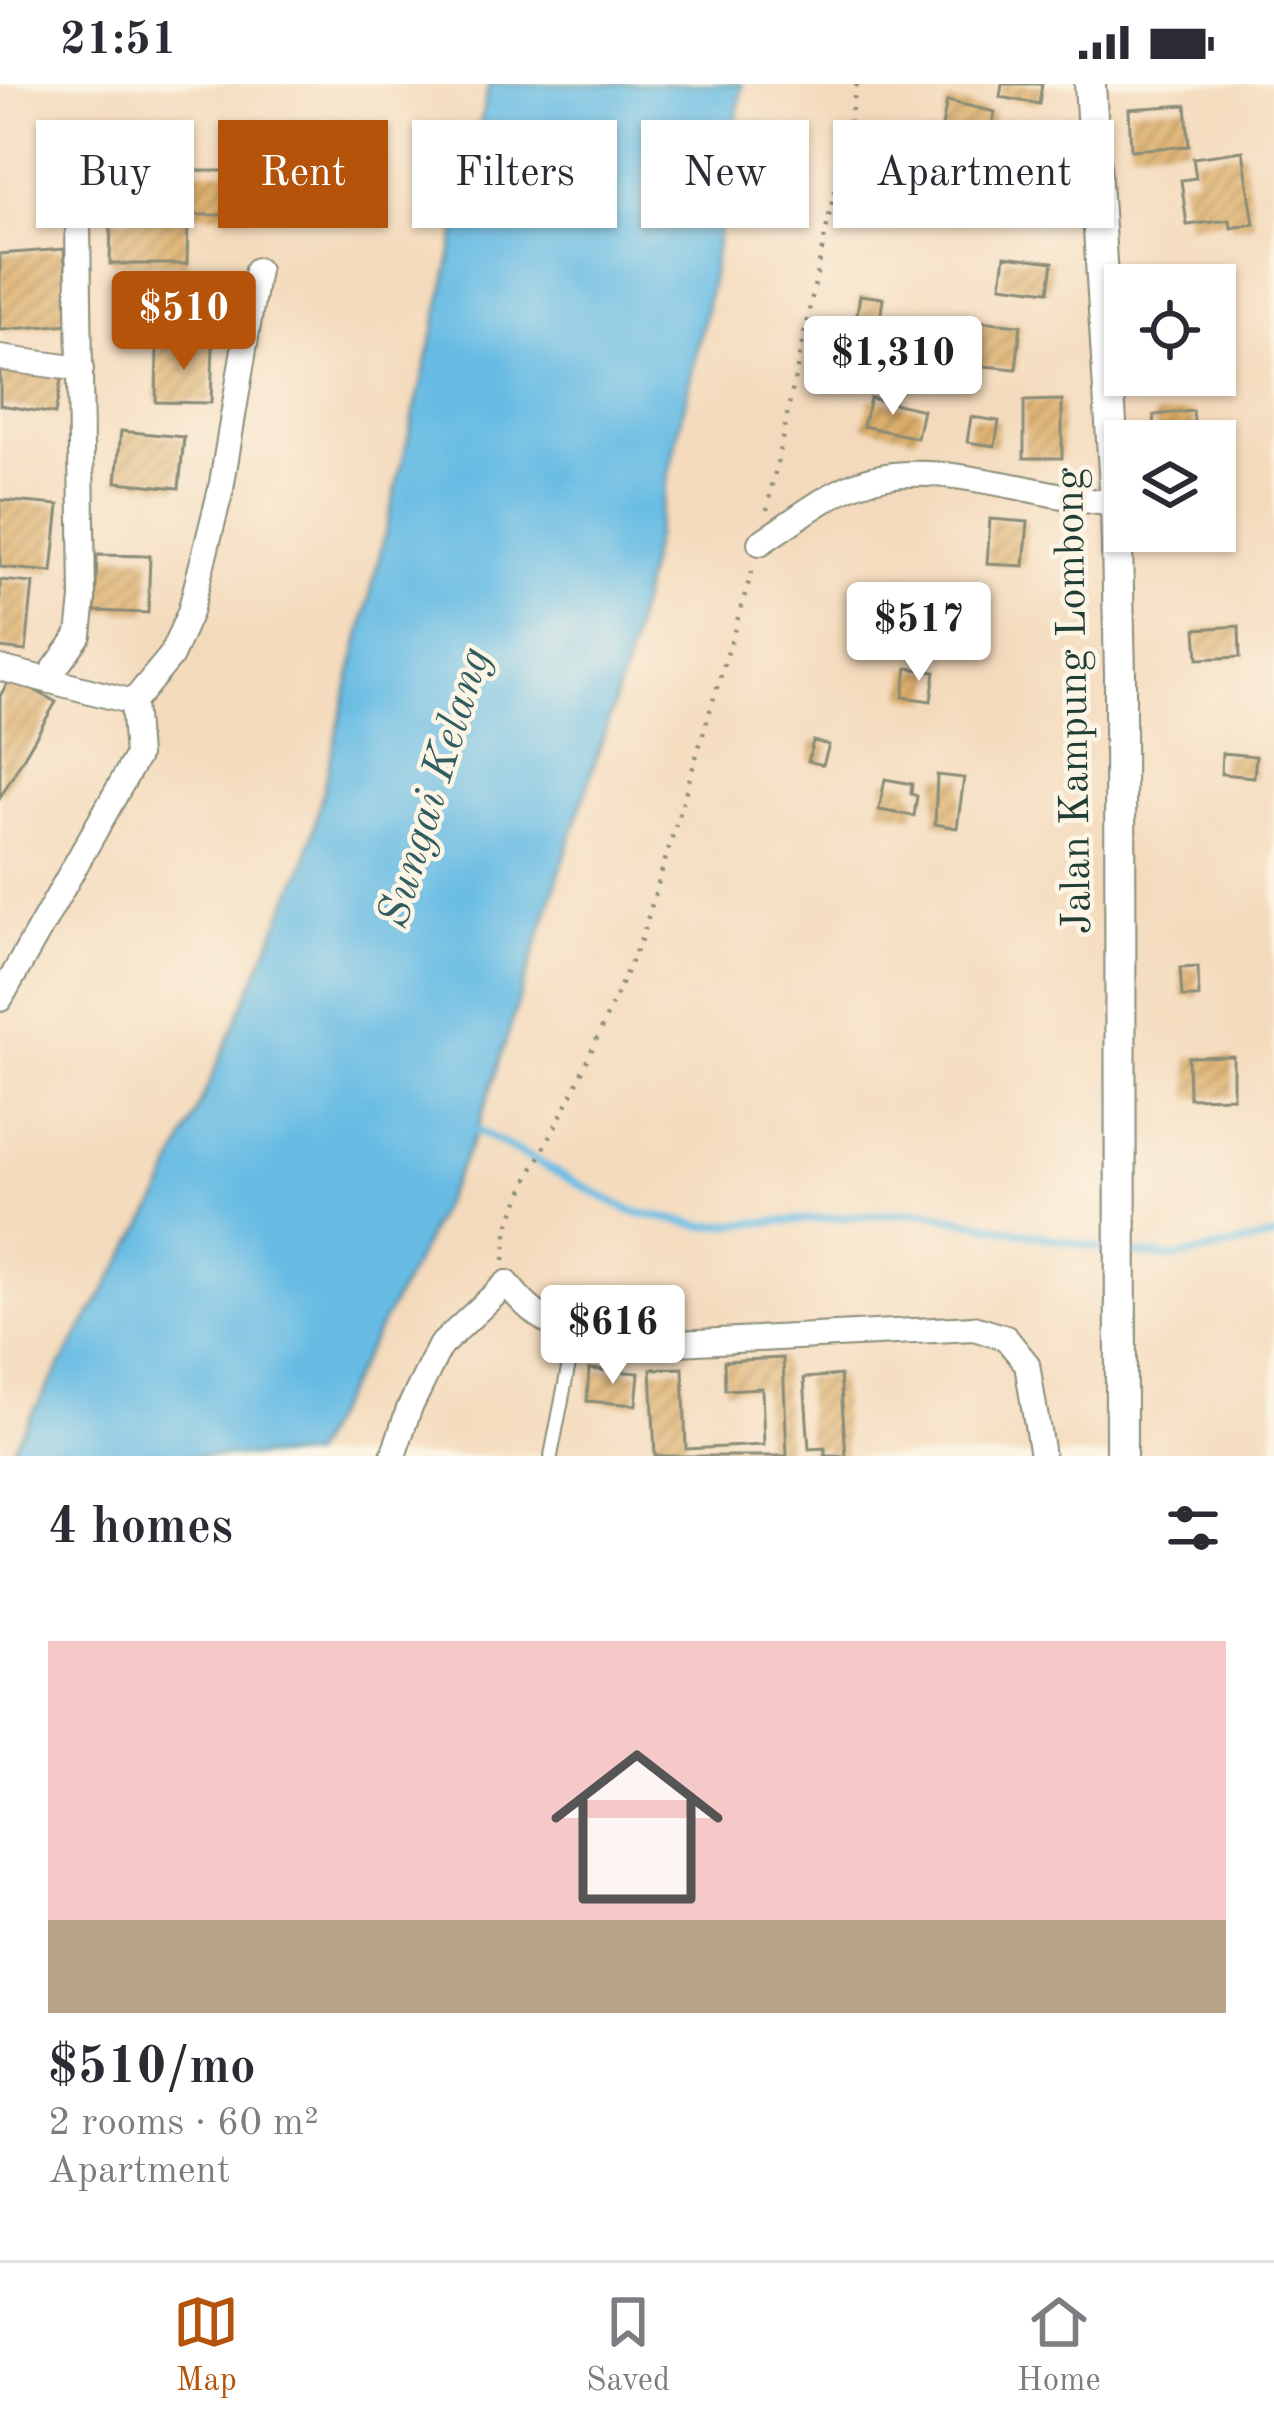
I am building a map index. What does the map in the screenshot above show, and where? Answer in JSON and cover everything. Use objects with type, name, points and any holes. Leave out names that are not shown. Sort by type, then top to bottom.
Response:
[{"type":"street","name":"Jalan Kampung Lombong","points":[[1090,84],[1111,420]]},
{"type":"street","points":[[47,678],[79,635],[83,598],[78,228]]},
{"type":"street","points":[[0,999],[136,756],[133,702],[171,656],[190,612],[221,489],[256,270]]},
{"type":"street","points":[[0,358],[81,369]]},
{"type":"street","points":[[760,543],[852,485],[875,477],[943,476],[1104,503]]},
{"type":"street","name":"Jalan Kampung Lombong","points":[[1116,552],[1120,1456]]},
{"type":"street","points":[[0,668],[133,702]]},
{"type":"street","points":[[393,1456],[409,1409],[440,1346],[507,1283],[521,1303],[574,1338],[618,1346],[974,1328],[1006,1338],[1028,1364],[1042,1456]]},
{"type":"lane","points":[[551,1456],[574,1338]]},
{"type":"path","points":[[507,1283],[503,1253],[508,1226],[642,937],[760,543],[857,84]]},
{"type":"water","name":"Sungai Kelang","points":[[489,84],[742,84],[736,120],[641,120],[641,228],[719,228],[707,305],[626,665],[477,1131],[414,1264],[310,1456],[7,1456],[158,1201],[306,860],[457,228],[617,228],[617,120],[481,120]]},
{"type":"building","points":[[1002,84],[1042,84],[1039,104],[1000,97]]},
{"type":"building","points":[[947,101],[995,112],[994,120],[943,120]]},
{"type":"building","points":[[1186,105],[1189,146],[1131,150],[1129,109]]},
{"type":"building","points":[[1243,151],[1254,224],[1231,228],[1230,220],[1187,225],[1181,180],[1196,178],[1193,158]]},
{"type":"building","points":[[194,171],[218,171],[218,215],[194,215]]},
{"type":"building","points":[[111,228],[188,228],[187,264],[110,264]]},
{"type":"building","points":[[64,249],[70,324],[0,330],[0,254]]},
{"type":"building","points":[[1005,256],[1053,262],[1049,291],[1001,285]]},
{"type":"building","points":[[230,280],[231,334],[190,335],[190,281]]},
{"type":"building","points":[[860,295],[883,298],[877,342],[898,346],[899,337],[937,343],[932,374],[894,368],[895,362],[882,360],[881,366],[844,361]]},
{"type":"building","points":[[978,321],[1021,325],[1016,369],[973,365]]},
{"type":"building","points":[[157,344],[213,345],[211,403],[156,402]]},
{"type":"building","points":[[0,365],[62,375],[55,414],[0,405]]},
{"type":"building","points":[[870,398],[923,410],[917,438],[863,426]]},
{"type":"building","points":[[1062,400],[1062,458],[1024,458],[1024,401]]},
{"type":"building","points":[[1193,411],[1194,420],[1154,420],[1154,415]]},
{"type":"building","points":[[971,417],[999,421],[995,446],[967,442]]},
{"type":"building","points":[[121,431],[184,437],[179,488],[116,482]]},
{"type":"building","points":[[0,500],[59,505],[52,572],[0,567]]},
{"type":"building","points":[[990,519],[1028,522],[1024,566],[987,564]]},
{"type":"building","points":[[97,555],[150,556],[148,613],[95,611]]},
{"type":"building","points":[[0,580],[33,583],[26,651],[0,648]]},
{"type":"building","points":[[1239,626],[1240,657],[1198,659],[1196,629]]},
{"type":"building","points":[[907,668],[935,672],[931,701],[903,697]]},
{"type":"building","points":[[11,677],[56,702],[0,798],[0,696]]},
{"type":"building","points":[[813,741],[829,745],[823,765],[808,761]]},
{"type":"building","points":[[1222,753],[1256,756],[1254,777],[1221,774]]},
{"type":"building","points":[[937,775],[964,778],[957,828],[935,824]]},
{"type":"building","points":[[885,779],[912,784],[911,794],[917,796],[914,816],[879,810]]},
{"type":"building","points":[[1198,967],[1199,997],[1182,997],[1180,968]]},
{"type":"building","points":[[1233,1056],[1233,1097],[1189,1098],[1188,1057]]},
{"type":"building","points":[[783,1358],[787,1456],[655,1456],[651,1369],[683,1368],[686,1449],[764,1445],[762,1388],[725,1390],[724,1361]]},
{"type":"building","points":[[589,1369],[639,1373],[636,1405],[587,1401]]},
{"type":"building","points":[[840,1375],[846,1456],[825,1456],[825,1448],[809,1449],[804,1378]]},
{"type":"waterway","points":[[471,1127],[630,1211],[704,1226],[923,1212],[1113,1251]]},
{"type":"waterway","points":[[1128,1253],[1176,1258],[1274,1237]]}]
